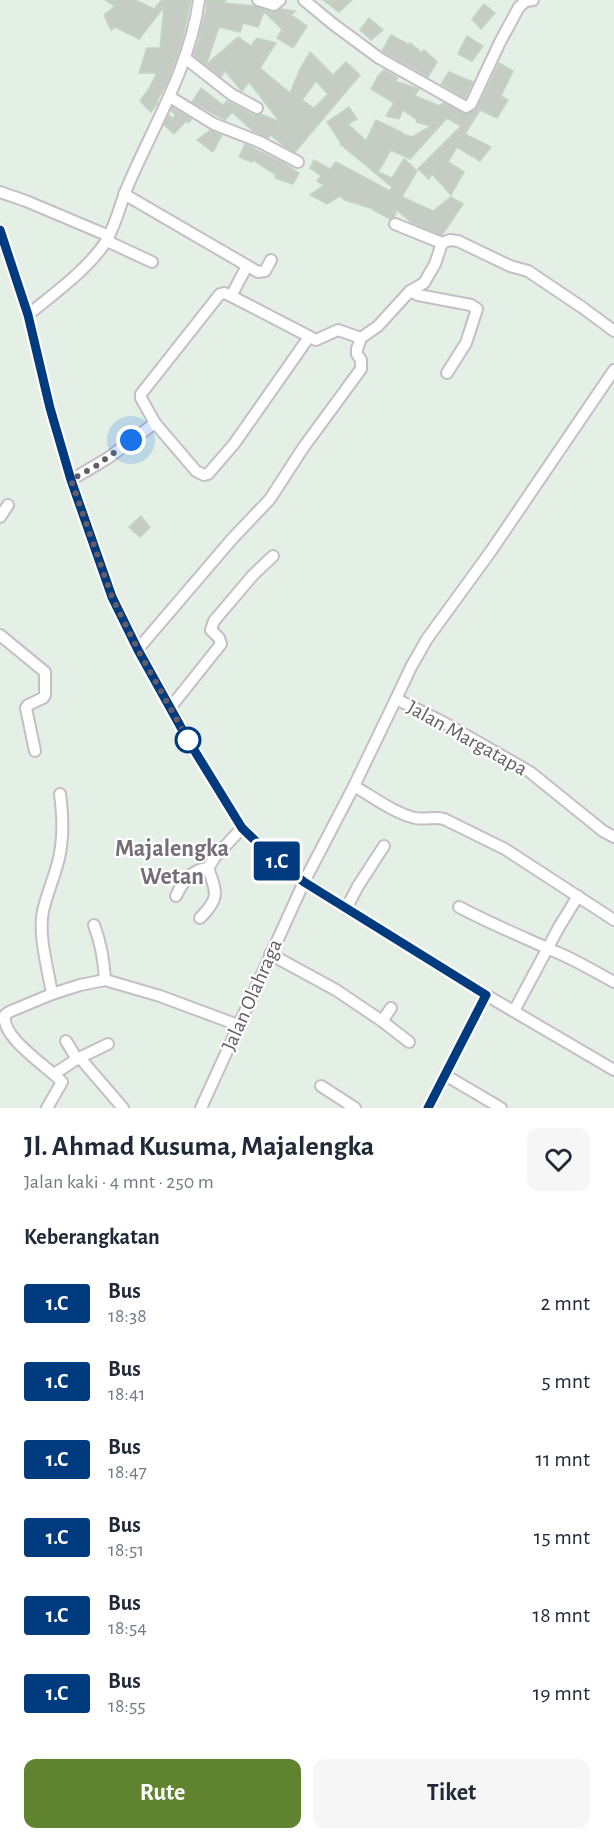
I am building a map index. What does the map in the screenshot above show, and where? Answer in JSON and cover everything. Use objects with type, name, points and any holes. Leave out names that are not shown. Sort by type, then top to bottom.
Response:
[{"type":"street","points":[[28,315],[85,267],[108,238],[124,194],[170,97],[185,58],[193,35],[199,0]]},
{"type":"street","points":[[258,0],[274,5],[280,0]]},
{"type":"street","points":[[304,0],[379,58],[466,107],[471,104],[519,7],[526,1],[532,0]]},
{"type":"street","points":[[185,58],[231,94],[257,108]]},
{"type":"street","points":[[170,97],[214,124],[261,142],[298,162]]},
{"type":"street","points":[[0,192],[26,201],[108,238],[152,262]]},
{"type":"street","points":[[124,194],[262,273],[267,269],[271,260]]},
{"type":"street","points":[[395,224],[442,243],[450,240],[458,242],[510,266],[528,271],[614,331]]},
{"type":"street","points":[[0,230],[28,315],[50,408],[71,480],[112,597],[170,708],[242,828],[269,854],[304,882],[614,1071]]},
{"type":"street","points":[[138,650],[232,539],[270,499],[303,448],[361,369],[357,349],[362,339],[378,326],[410,291],[424,283],[435,264],[442,243]]},
{"type":"street","points":[[231,296],[247,266]]},
{"type":"street","points":[[410,291],[418,295],[471,305],[477,309],[466,343],[447,373]]},
{"type":"street","points":[[309,337],[234,444],[208,474],[204,475],[196,471],[155,423],[141,398],[141,394],[218,296],[224,293],[316,340],[338,330],[362,339]]},
{"type":"street","points":[[396,699],[427,639],[491,551],[614,370]]},
{"type":"street","points":[[71,480],[108,458],[155,423]]},
{"type":"street","points":[[0,517],[8,505]]},
{"type":"street","points":[[170,708],[221,644],[219,638],[211,630],[214,621],[253,575],[273,556]]},
{"type":"street","points":[[0,635],[45,672],[43,698],[26,708],[35,751]]},
{"type":"street","name":"Jalan Margatapa","points":[[304,882],[396,699],[443,722],[530,772],[603,831],[614,837]]},
{"type":"street","points":[[354,786],[413,818],[444,819],[506,849],[614,920]]},
{"type":"street","points":[[52,994],[42,936],[42,913],[59,860],[64,822],[60,794]]},
{"type":"street","points":[[208,868],[242,828]]},
{"type":"street","points":[[346,909],[384,846]]},
{"type":"street","points":[[177,896],[188,877],[200,869],[208,868]]},
{"type":"street","points":[[200,918],[216,897],[216,888],[208,868]]},
{"type":"street","name":"Jalan Olahraga","points":[[201,1108],[304,882]]},
{"type":"street","points":[[514,1011],[578,896]]},
{"type":"street","points":[[459,907],[482,920],[548,948],[614,981]]},
{"type":"street","points":[[94,926],[99,936],[105,980]]},
{"type":"street","points":[[270,954],[336,990],[382,1020],[409,1042]]},
{"type":"street","points":[[47,1108],[62,1084],[61,1081],[18,1044],[4,1021],[9,1012],[52,994],[105,980],[160,996],[238,1025]]},
{"type":"street","points":[[428,1108],[486,995]]},
{"type":"street","points":[[382,1020],[391,1008]]},
{"type":"street","points":[[66,1041],[123,1108]]},
{"type":"street","points":[[54,1074],[79,1058],[108,1044]]},
{"type":"street","points":[[445,1075],[501,1108]]},
{"type":"street","points":[[321,1086],[355,1108]]},
{"type":"building","points":[[105,0],[135,0],[154,9],[162,0],[191,0],[182,42],[167,83],[151,112],[140,101],[157,73],[139,73],[147,48],[160,48],[164,7],[139,39],[115,27],[111,30],[104,15],[115,6]]},
{"type":"building","points":[[206,0],[226,0],[224,3],[254,6],[272,12],[281,9],[295,11],[291,15],[307,26],[293,48],[277,38],[282,29],[264,12],[258,27],[243,23],[240,32],[219,27],[206,65],[193,55],[200,37]]},
{"type":"building","points":[[323,0],[352,0],[339,12]]},
{"type":"building","points":[[484,4],[495,13],[481,29],[472,19]]},
{"type":"building","points":[[369,18],[383,30],[371,40],[360,30]]},
{"type":"building","points":[[391,35],[409,45],[410,43],[422,53],[424,50],[437,62],[428,77],[382,51]]},
{"type":"building","points":[[467,36],[483,46],[472,61],[458,54]]},
{"type":"building","points":[[238,37],[251,46],[257,38],[276,43],[260,68],[290,93],[310,52],[333,75],[346,62],[360,75],[295,152],[271,135],[268,138],[253,131],[232,112],[225,120],[192,102],[201,88],[223,105],[227,101],[253,115],[261,114],[280,122],[249,82],[242,91],[225,71],[221,77],[206,65]],"holes":[[[316,81],[328,94],[314,108],[302,100]]]},
{"type":"building","points":[[499,63],[513,71],[501,96],[508,100],[497,118],[480,110],[465,134],[491,147],[480,161],[457,147],[448,162],[464,172],[451,195],[432,174],[429,179],[418,169],[461,126],[447,118],[410,159],[391,150],[378,172],[392,178],[404,159],[417,171],[402,197],[433,211],[451,197],[463,204],[442,235],[412,223],[397,210],[394,217],[390,219],[373,209],[345,200],[340,196],[327,204],[310,195],[324,185],[317,181],[321,176],[310,168],[314,160],[330,169],[336,162],[390,191],[392,187],[340,144],[327,122],[349,107],[357,119],[348,124],[366,141],[376,120],[412,137],[431,126],[416,122],[417,120],[403,110],[399,119],[386,116],[394,103],[371,89],[384,70],[398,78],[395,81],[419,89],[415,96],[440,106],[443,103],[467,114],[478,107]]},
{"type":"building","points":[[449,72],[473,82],[465,98],[441,84]]},
{"type":"building","points":[[172,107],[192,119],[188,123],[186,121],[174,134],[164,125],[169,115],[173,119],[175,114],[171,111]]},
{"type":"building","points":[[210,130],[222,135],[213,152],[197,140]]},
{"type":"building","points":[[245,144],[299,173],[293,184],[275,178],[276,175],[253,160],[252,162],[239,157]]},
{"type":"building","points":[[141,516],[150,527],[140,537],[129,527]]},
{"type":"bus line","name":"1.C","points":[[0,230],[28,315],[50,408],[71,480],[112,597],[138,650],[188,740],[242,828],[269,854],[304,882],[486,995],[428,1108]]},
{"type":"district","name":"Majalengka Wetan","points":[[172,863]]},
{"type":"route","points":[[131,440],[108,458],[71,480],[112,597],[138,650],[188,740]]}]
